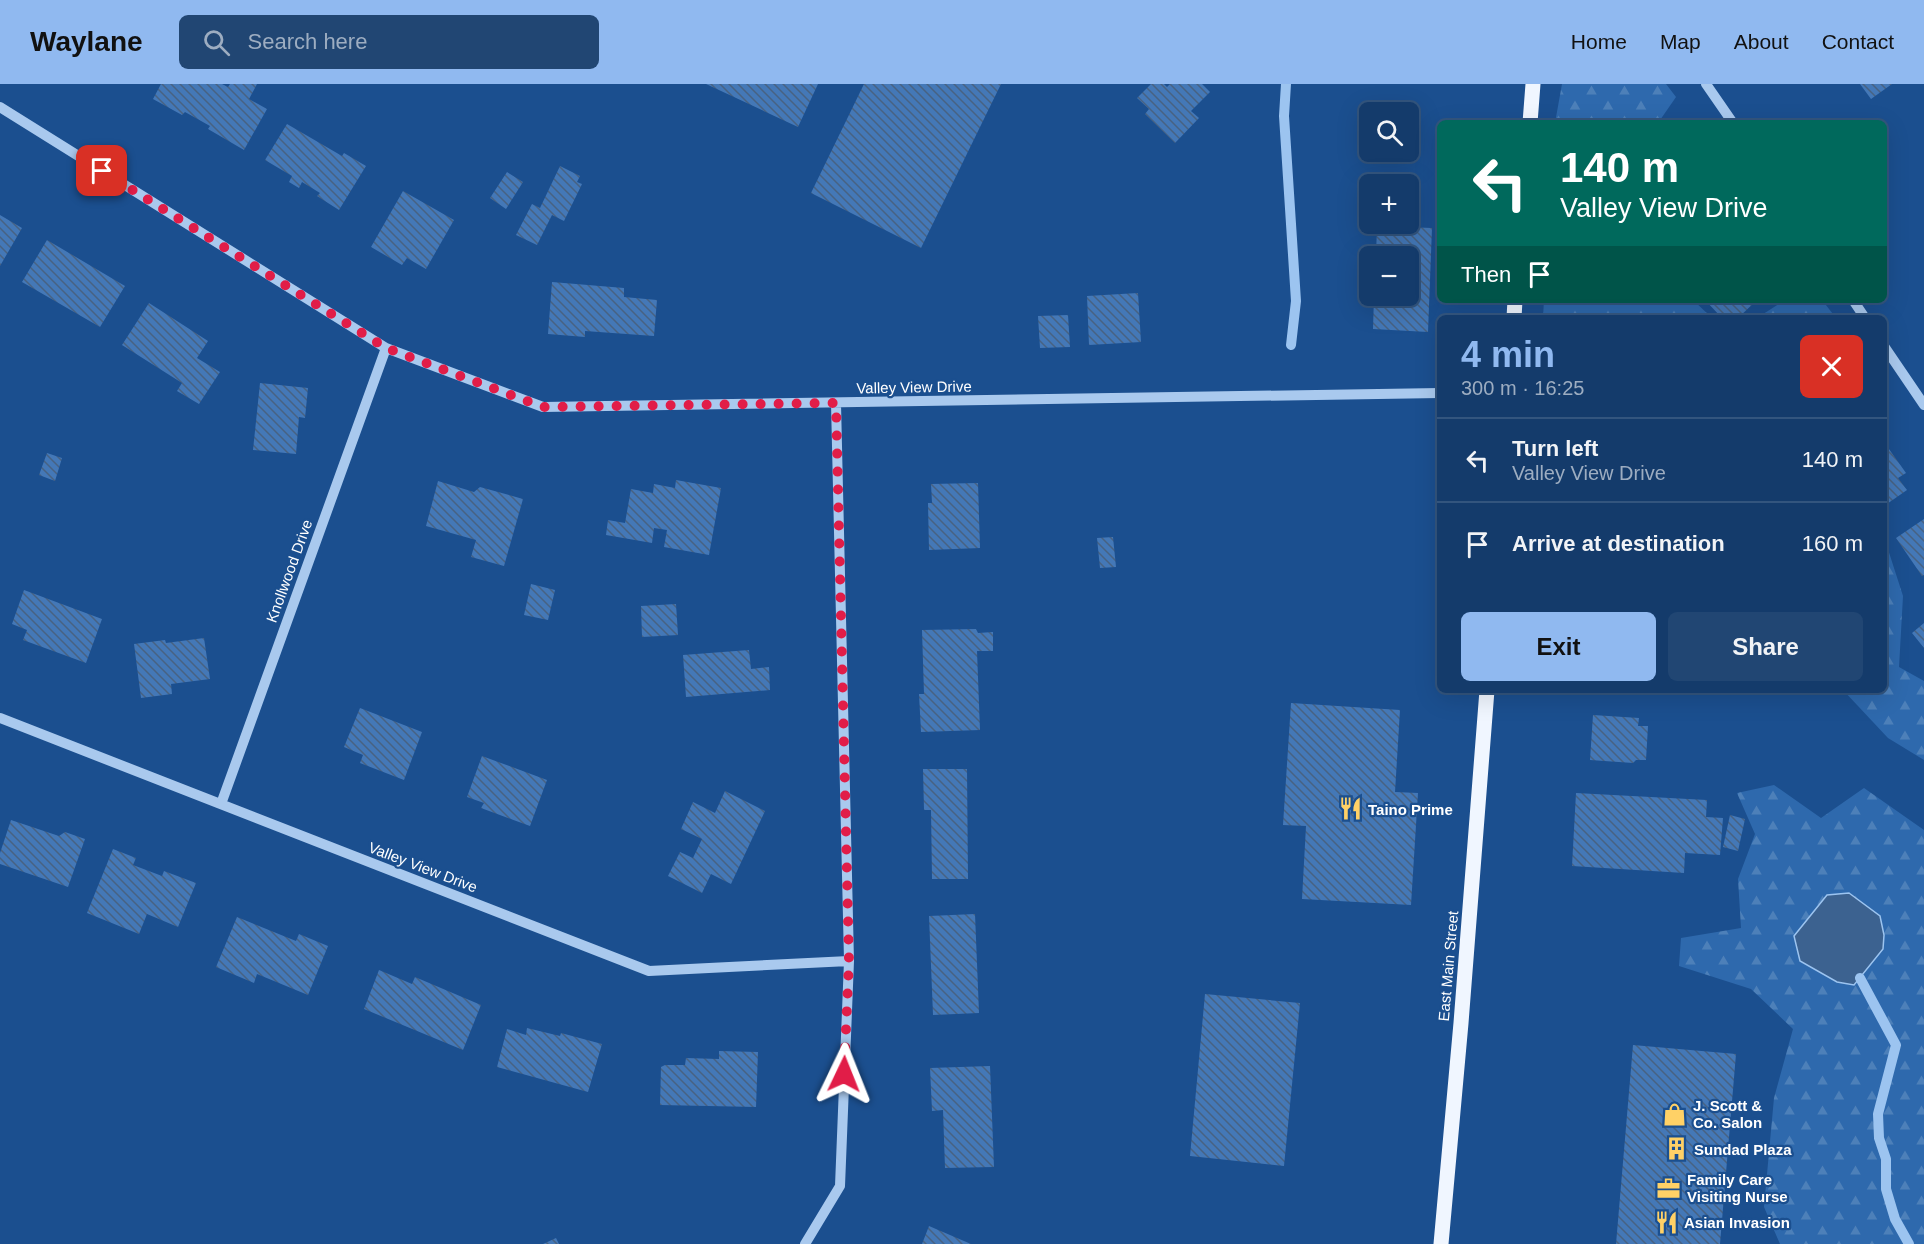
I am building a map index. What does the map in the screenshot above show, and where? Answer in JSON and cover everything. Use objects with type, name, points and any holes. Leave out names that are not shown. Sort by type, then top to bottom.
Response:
[{"type":"main road","points":[[1530,120],[1533,84]]},
{"type":"main road","name":"East Main Street","points":[[1442,1244],[1487,693]]},
{"type":"street","points":[[1706,84],[1731,120]]},
{"type":"street","name":"Valley View Drive","points":[[0,107],[386,348],[543,407],[1437,393]]},
{"type":"street","name":"Knollwood Drive","points":[[221,804],[386,348]]},
{"type":"street","points":[[1887,350],[1924,405]]},
{"type":"street","points":[[805,1244],[840,1186],[849,961],[836,403]]},
{"type":"street","name":"Valley View Drive","points":[[0,718],[648,971],[849,961]]},
{"type":"green space","points":[[1562,84],[1666,84],[1676,97],[1660,120],[1556,120]]},
{"type":"green space","points":[[1544,303],[1696,303],[1709,315],[1543,315]]},
{"type":"green space","points":[[1780,303],[1824,303],[1834,315],[1762,315]]},
{"type":"green space","points":[[1887,546],[1903,596],[1899,667],[1924,681],[1924,760],[1888,738],[1846,693],[1887,693]]},
{"type":"green space","points":[[1774,785],[1821,818],[1864,788],[1924,830],[1924,1244],[1780,1244],[1764,1207],[1774,1098],[1793,1029],[1751,989],[1679,966],[1681,938],[1741,928],[1738,879],[1755,834],[1737,793]]},
{"type":"shaded area","points":[[1849,893],[1880,916],[1884,935],[1883,949],[1854,985],[1837,982],[1800,961],[1794,936],[1827,895]]},
{"type":"building","points":[[161,84],[222,84],[228,87],[230,84],[257,84],[249,99],[267,109],[244,150],[208,129],[210,126],[185,112],[182,115],[153,99]]},
{"type":"building","points":[[706,84],[818,84],[798,127]]},
{"type":"building","points":[[864,84],[1001,84],[921,248],[811,193]]},
{"type":"building","points":[[1151,84],[1164,84],[1167,87],[1170,84],[1202,84],[1210,92],[1191,111],[1199,118],[1175,143],[1145,114],[1149,109],[1137,98]]},
{"type":"building","points":[[1860,84],[1892,84],[1871,99]]},
{"type":"building","points":[[287,124],[342,156],[344,153],[366,166],[339,210],[317,196],[320,193],[302,182],[299,188],[289,182],[292,176],[265,160]]},
{"type":"building","points":[[560,166],[580,176],[577,182],[582,184],[564,221],[552,215],[537,245],[516,235],[532,204],[540,208]]},
{"type":"building","points":[[507,172],[523,182],[506,209],[490,198]]},
{"type":"building","points":[[403,191],[454,220],[426,269],[407,258],[402,265],[371,247]]},
{"type":"building","points":[[0,215],[22,228],[0,266]]},
{"type":"building","points":[[1419,228],[1432,228],[1428,332],[1373,329],[1374,306],[1419,306],[1419,246],[1376,246],[1377,234],[1419,234]]},
{"type":"building","points":[[47,240],[125,286],[100,327],[22,282]]},
{"type":"building","points":[[552,282],[624,288],[624,297],[657,300],[654,336],[585,331],[585,337],[548,334]]},
{"type":"building","points":[[1138,293],[1141,342],[1089,345],[1087,296]]},
{"type":"building","points":[[149,303],[208,341],[197,358],[220,372],[199,404],[177,391],[182,383],[122,345]]},
{"type":"building","points":[[1708,303],[1754,303],[1741,315],[1719,315]]},
{"type":"building","points":[[1068,315],[1070,347],[1040,348],[1038,316]]},
{"type":"building","points":[[260,383],[308,388],[305,418],[299,417],[296,454],[253,450]]},
{"type":"building","points":[[1887,446],[1906,473],[1898,478],[1907,490],[1887,504]]},
{"type":"building","points":[[47,453],[62,458],[55,481],[39,475]]},
{"type":"building","points":[[676,480],[721,488],[709,555],[664,547],[667,530],[654,528],[652,543],[606,535],[608,520],[625,523],[631,489],[653,493],[654,484],[675,488]]},
{"type":"building","points":[[438,481],[474,492],[480,487],[523,499],[504,566],[471,557],[476,540],[426,526]]},
{"type":"building","points":[[978,483],[980,548],[929,550],[928,503],[932,503],[931,484]]},
{"type":"building","points":[[1924,519],[1924,575],[1922,576],[1896,538]]},
{"type":"building","points":[[1113,537],[1116,567],[1100,568],[1097,538]]},
{"type":"building","points":[[531,584],[555,590],[548,620],[524,615]]},
{"type":"building","points":[[24,590],[102,619],[86,663],[23,640],[27,630],[12,624]]},
{"type":"building","points":[[676,604],[678,635],[642,637],[641,606]]},
{"type":"building","points":[[1924,623],[1924,648],[1912,633]]},
{"type":"building","points":[[976,629],[978,633],[993,632],[993,651],[977,651],[980,730],[921,732],[919,694],[924,694],[922,630]]},
{"type":"building","points":[[204,638],[210,679],[171,684],[172,694],[141,698],[134,644]]},
{"type":"building","points":[[749,650],[751,669],[769,667],[770,690],[686,697],[683,655]]},
{"type":"building","name":"Taino Prime","points":[[1291,703],[1400,710],[1395,792],[1418,793],[1411,905],[1302,899],[1306,826],[1283,825]]},
{"type":"building","points":[[360,708],[422,732],[404,780],[360,763],[363,755],[344,747]]},
{"type":"building","points":[[1593,715],[1639,718],[1638,726],[1648,726],[1646,760],[1636,760],[1633,763],[1590,760]]},
{"type":"building","points":[[482,756],[547,780],[530,826],[481,808],[484,803],[467,797]]},
{"type":"building","points":[[923,769],[967,769],[968,879],[932,879],[931,810],[924,810]]},
{"type":"building","points":[[725,791],[765,811],[731,884],[711,874],[702,893],[668,876],[680,852],[693,858],[702,839],[681,829],[693,802],[715,813]]},
{"type":"building","points":[[1576,793],[1707,800],[1706,817],[1723,818],[1720,855],[1685,853],[1684,873],[1572,866]]},
{"type":"building","points":[[1730,815],[1745,819],[1738,851],[1723,847]]},
{"type":"building","points":[[11,820],[59,836],[65,832],[85,839],[68,887],[0,864],[0,853]]},
{"type":"building","points":[[113,849],[136,858],[133,865],[162,876],[164,871],[196,883],[178,927],[147,914],[139,934],[87,913]]},
{"type":"building","points":[[975,914],[979,1013],[933,1015],[929,916]]},
{"type":"building","points":[[237,917],[296,941],[299,934],[328,946],[308,995],[257,974],[254,983],[216,967]]},
{"type":"building","points":[[379,970],[412,984],[415,977],[481,1005],[463,1050],[364,1009]]},
{"type":"building","points":[[1205,994],[1300,1003],[1284,1166],[1190,1156]]},
{"type":"building","points":[[527,1028],[560,1036],[561,1033],[602,1044],[588,1092],[497,1067],[507,1029],[526,1035]]},
{"type":"building","name":"Sundad Plaza","points":[[1633,1045],[1736,1054],[1720,1244],[1616,1244]]},
{"type":"building","points":[[719,1051],[758,1052],[756,1107],[660,1105],[661,1067],[685,1065],[686,1058],[719,1059]]},
{"type":"building","points":[[990,1066],[994,1167],[945,1168],[943,1110],[932,1111],[930,1068]]},
{"type":"building","points":[[929,1226],[971,1244],[922,1244]]},
{"type":"building","points":[[556,1238],[559,1244],[543,1244]]},
{"type":"waterway","points":[[1286,84],[1284,116],[1296,301],[1291,345]]},
{"type":"waterway","points":[[1860,978],[1896,1045],[1878,1114],[1879,1138],[1886,1159],[1886,1189],[1895,1219],[1909,1244]]},
{"type":"place","name":"Taino Prime","points":[[1350,809]]},
{"type":"place","name":"J. Scott & Co. Salon","points":[[1675,1114]]},
{"type":"place","name":"Sundad Plaza","points":[[1676,1149]]},
{"type":"place","name":"Family Care Visiting Nurse","points":[[1669,1188]]},
{"type":"place","name":"Asian Invasion","points":[[1666,1222]]},
{"type":"route","points":[[102,171],[386,348],[543,407],[836,403],[849,961],[844,1074]]}]
